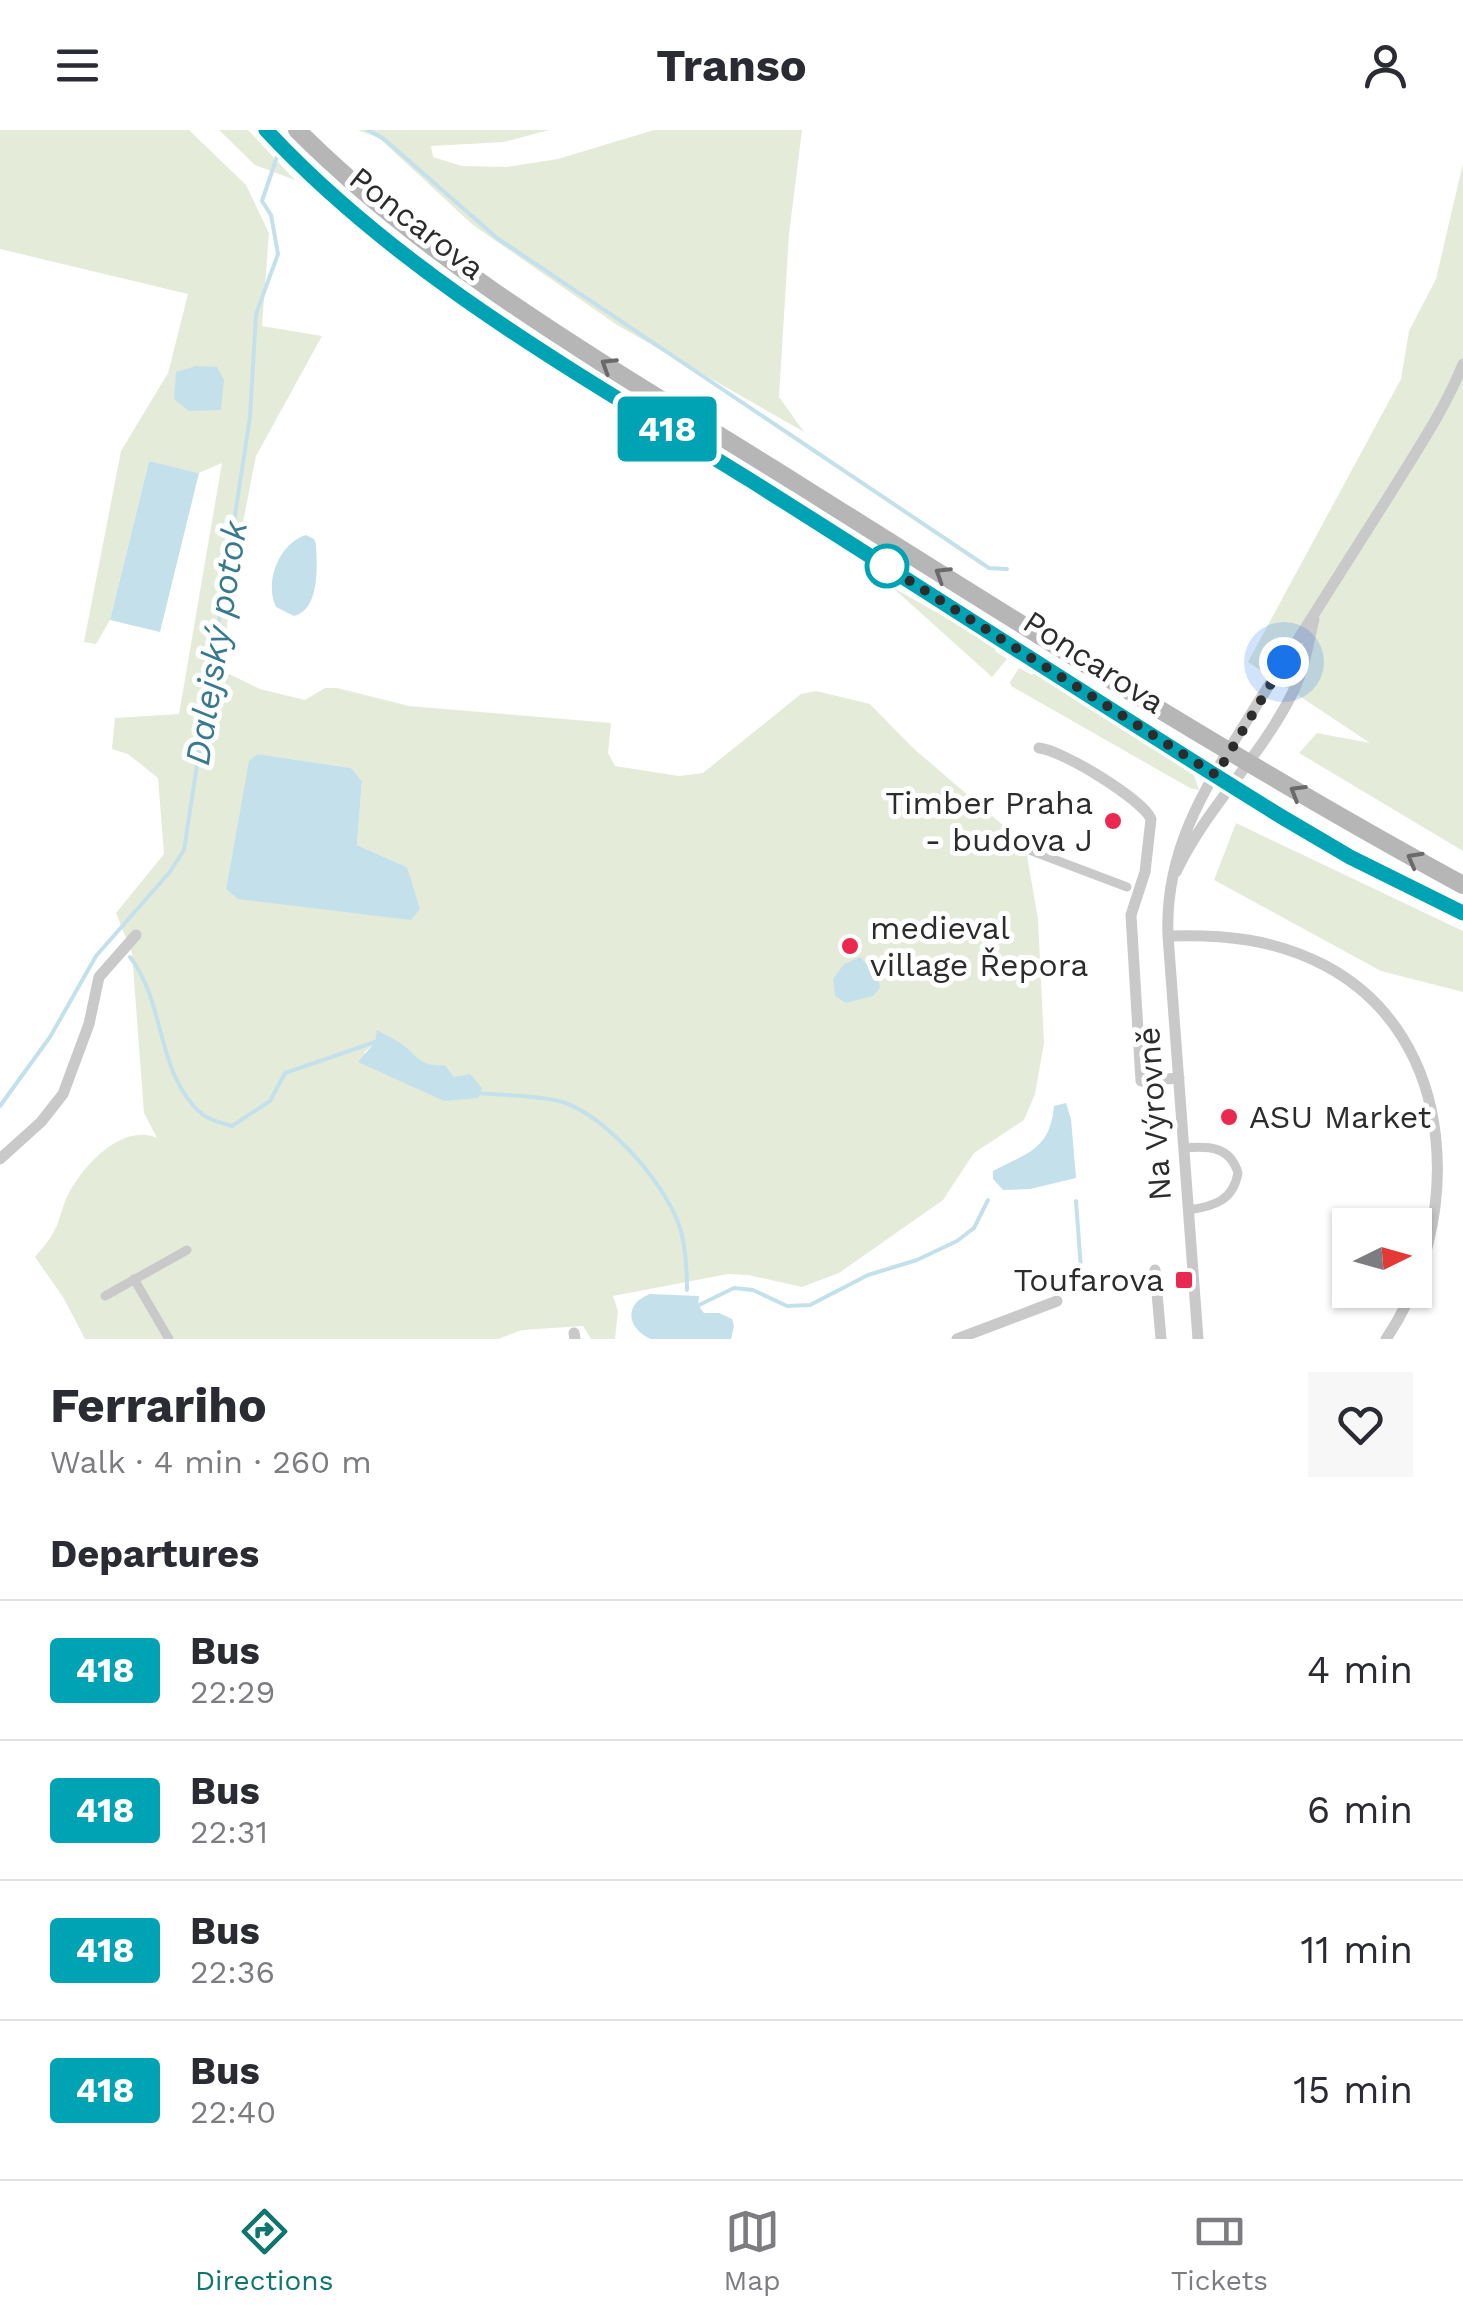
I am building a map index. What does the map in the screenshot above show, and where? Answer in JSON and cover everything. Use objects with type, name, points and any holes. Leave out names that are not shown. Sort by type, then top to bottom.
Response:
[{"type":"main road","name":"Poncarova","points":[[266,130],[380,237],[480,310],[1232,785],[1350,857],[1463,913]]},
{"type":"main road","name":"Poncarova","points":[[297,130],[394,219],[492,291],[1033,631],[1463,885]]},
{"type":"street","name":"Na Výrovně","points":[[1198,1339],[1168,936],[1170,885],[1181,840],[1230,750],[1435,420],[1463,364]]},
{"type":"street","name":"Na Výrovně","points":[[1170,885],[1213,810],[1291,696],[1303,670],[1316,610]]},
{"type":"street","points":[[1039,748],[1062,755],[1142,805],[1151,819],[1145,872],[1130,914],[1141,1081],[1179,1078]]},
{"type":"street","points":[[1024,848],[1127,887]]},
{"type":"street","points":[[0,1159],[63,1094],[88,1024],[98,977],[136,935]]},
{"type":"street","points":[[1168,936],[1242,937],[1284,947],[1326,966],[1362,991],[1396,1023],[1422,1063],[1438,1104],[1450,1192],[1442,1239],[1425,1287],[1386,1339]]},
{"type":"street","points":[[1184,1148],[1220,1150],[1230,1155],[1238,1173],[1233,1192],[1225,1200],[1189,1210]]},
{"type":"street","points":[[104,1296],[186,1250]]},
{"type":"street","points":[[1155,1270],[1161,1339]]},
{"type":"street","points":[[134,1280],[169,1339]]},
{"type":"street","points":[[957,1339],[1057,1301]]},
{"type":"green space","points":[[0,130],[189,130],[246,185],[269,233],[262,326],[322,336],[256,456],[231,583],[223,671],[260,689],[305,700],[325,688],[337,688],[409,706],[611,723],[608,753],[615,766],[679,776],[703,773],[801,694],[816,691],[870,704],[913,748],[1025,844],[1038,919],[1044,1043],[1035,1094],[1024,1120],[974,1153],[943,1200],[839,1273],[802,1287],[728,1274],[613,1296],[618,1311],[615,1339],[591,1339],[583,1326],[522,1330],[498,1339],[85,1339],[63,1297],[35,1257],[52,1234],[76,1182],[94,1159],[131,1136],[157,1138],[144,1113],[132,953],[116,913],[164,854],[158,778],[128,754],[112,749],[115,718],[179,714],[222,463],[199,473],[149,461],[110,620],[96,644],[84,642],[121,451],[168,373],[188,294],[0,249]],"holes":[[[256,754],[351,768],[362,781],[357,845],[407,867],[409,878],[226,889],[242,802]],[[378,1031],[406,1047],[416,1061],[454,1077],[444,1101],[364,1053],[375,1042]]]},
{"type":"green space","points":[[219,130],[248,130],[295,180],[255,165]]},
{"type":"green space","points":[[358,130],[549,130],[504,142],[431,146],[433,157],[462,166],[507,167],[558,159],[654,130],[802,130],[789,234],[779,397],[804,432],[617,325],[473,225],[379,138]]},
{"type":"green space","points":[[1463,163],[1463,851],[1299,753],[1317,733],[1370,743],[1248,662],[1401,379],[1409,331],[1436,279]]},
{"type":"green space","points":[[892,587],[997,647],[995,651],[1007,659],[992,677]]},
{"type":"green space","points":[[1019,668],[1032,675],[1035,672],[1184,764],[1193,773],[1199,790],[1011,686]]},
{"type":"green space","points":[[1236,823],[1463,931],[1463,992],[1381,971],[1214,880]]},
{"type":"water","points":[[196,366],[217,367],[224,380],[221,410],[189,411],[174,399],[176,372]]},
{"type":"water","points":[[149,461],[199,473],[160,632],[110,620]]},
{"type":"water","points":[[306,535],[316,544],[315,586],[309,605],[294,616],[276,607],[273,575],[288,546]]},
{"type":"water","points":[[257,754],[351,768],[362,781],[357,845],[407,867],[420,909],[411,920],[238,899],[226,889],[249,761]]},
{"type":"water","points":[[860,957],[878,977],[880,988],[873,996],[846,1003],[835,996],[833,979],[844,964]]},
{"type":"water","points":[[377,1030],[424,1062],[445,1065],[454,1077],[470,1074],[482,1088],[478,1098],[444,1101],[358,1062],[375,1042]]},
{"type":"water","points":[[1066,1103],[1076,1178],[1030,1189],[1003,1190],[993,1179],[993,1171],[1035,1148],[1048,1132],[1054,1106]]},
{"type":"water","points":[[650,1294],[699,1296],[698,1305],[704,1313],[719,1313],[732,1319],[731,1339],[651,1339],[643,1335],[633,1323],[632,1310]]},
{"type":"waterway","points":[[368,130],[384,139],[497,238],[989,568],[1007,569]]},
{"type":"waterway","name":"Dalejský potok","points":[[0,1106],[50,1037],[96,956],[169,873],[184,850],[250,417],[256,314],[278,254],[271,215],[262,201],[279,151]]},
{"type":"waterway","points":[[130,957],[150,995],[176,1079],[202,1114],[217,1121],[232,1126],[270,1101],[285,1073],[375,1042],[380,1044]]},
{"type":"waterway","points":[[477,1093],[555,1100],[573,1106],[610,1131],[644,1167],[670,1205],[683,1238],[687,1290]]},
{"type":"waterway","points":[[697,1306],[734,1288],[753,1290],[787,1306],[810,1305],[868,1275],[917,1260],[957,1241],[974,1228],[988,1200]]},
{"type":"waterway","points":[[1076,1201],[1081,1269]]},
{"type":"bus line","name":"418","points":[[266,130],[380,237],[480,310],[1282,817],[1350,857],[1463,913]]},
{"type":"place","name":"Timber Praha - budova J","points":[[1113,821]]},
{"type":"place","name":"medieval village Řepora","points":[[850,946]]},
{"type":"place","name":"ASU Market","points":[[1229,1117]]},
{"type":"place","name":"Toufarova","points":[[1184,1280]]},
{"type":"route","points":[[887,566],[883,564],[1216,775],[1284,662]]}]
